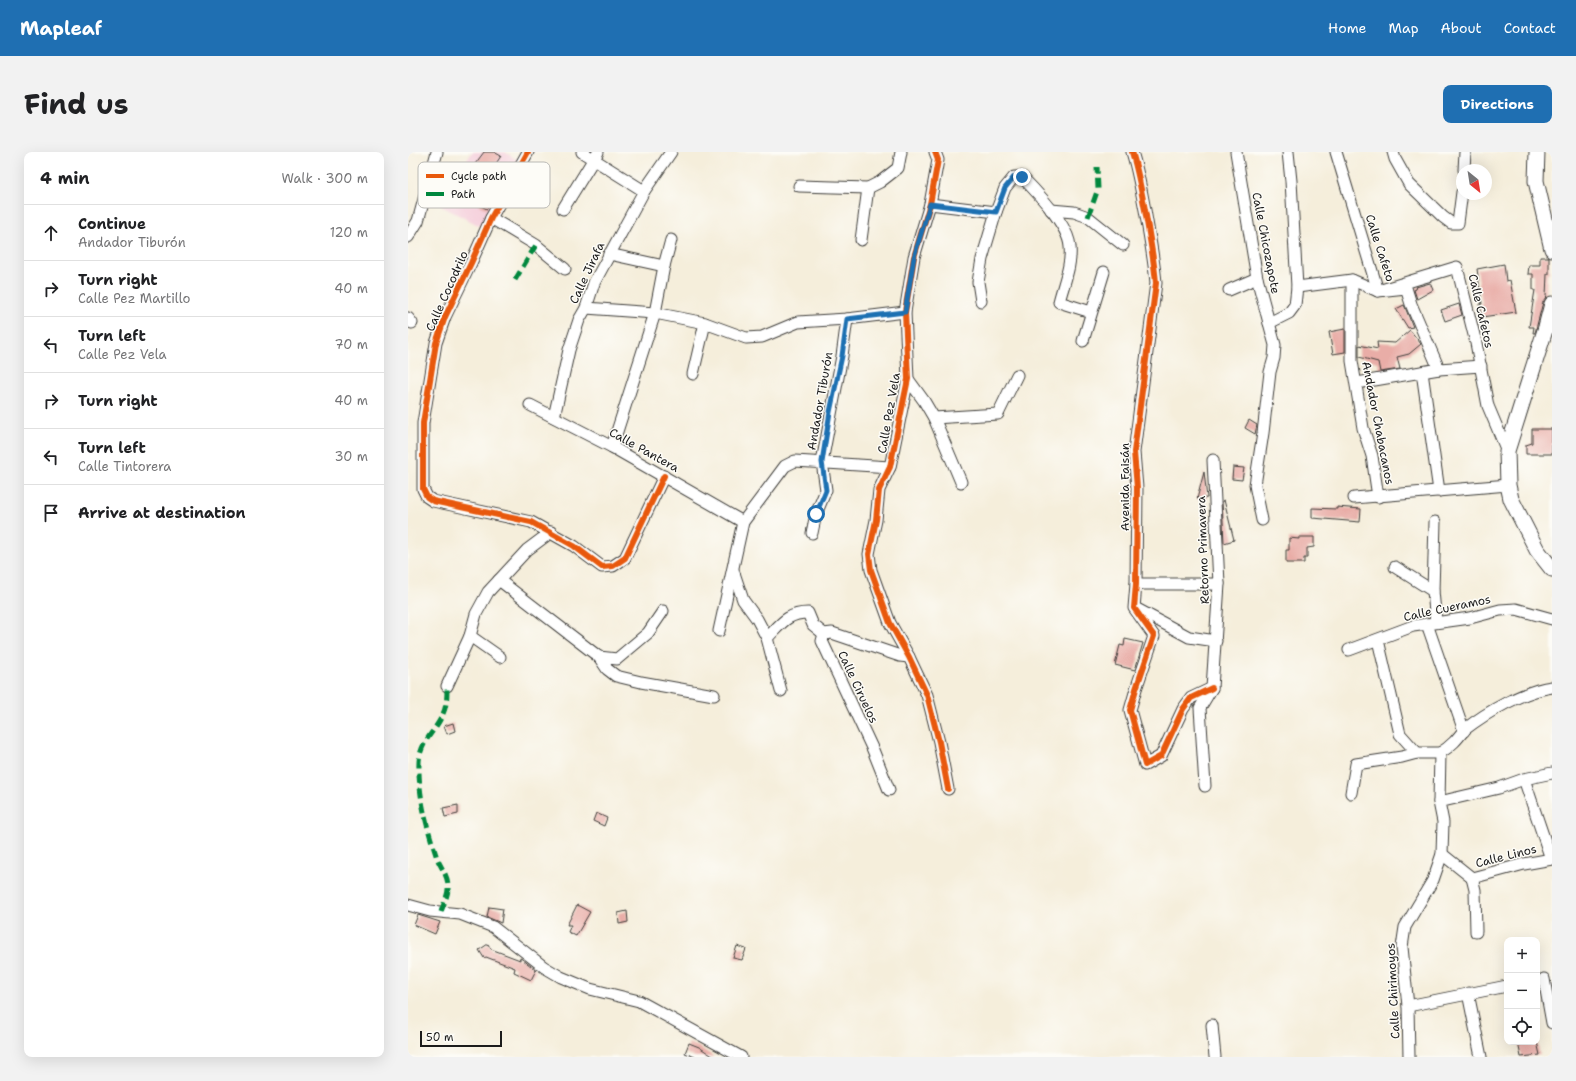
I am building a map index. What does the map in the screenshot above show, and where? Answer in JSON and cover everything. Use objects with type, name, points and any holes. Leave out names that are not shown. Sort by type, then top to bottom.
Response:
[{"type":"main road","points":[[1537,152],[1536,181],[1552,245]]},
{"type":"main road","points":[[1552,304],[1507,451],[1508,485],[1511,499],[1536,550],[1552,569]]},
{"type":"street","points":[[434,162],[437,152]]},
{"type":"street","name":"Calle Cocodrilo","points":[[522,162],[528,152]]},
{"type":"street","points":[[582,152],[596,156],[644,191]]},
{"type":"street","name":"Calle Jirafa","points":[[554,417],[569,350],[579,320],[586,308],[594,283],[644,191],[671,152]]},
{"type":"street","points":[[799,186],[868,188],[880,182],[898,168],[901,152]]},
{"type":"street","name":"Calle Pez Vela","points":[[743,522],[785,466],[795,461],[890,467],[908,379],[905,312],[914,257],[930,204],[938,160],[935,152]]},
{"type":"street","name":"Avenida Faisán","points":[[1132,152],[1142,193],[1154,263],[1156,284],[1134,452],[1137,488],[1136,584],[1134,608]]},
{"type":"street","name":"Calle Chicozapote","points":[[1236,152],[1253,245],[1257,278],[1275,345],[1255,485],[1262,520]]},
{"type":"street","points":[[1269,323],[1289,313],[1295,305],[1297,287],[1288,152]]},
{"type":"street","name":"Calle Cafeto","points":[[1336,152],[1378,291],[1406,288],[1411,304],[1439,369]]},
{"type":"street","points":[[1393,152],[1395,159],[1409,184],[1451,223],[1458,223],[1461,200]]},
{"type":"street","points":[[1464,164],[1465,152]]},
{"type":"street","points":[[563,209],[596,156]]},
{"type":"street","points":[[981,301],[978,282],[982,259],[996,212],[1005,188],[1014,177],[1022,177],[1036,191],[1051,210],[1068,236],[1070,261],[1059,302],[1091,312]]},
{"type":"street","points":[[861,240],[868,188]]},
{"type":"street","points":[[930,204],[996,212]]},
{"type":"street","points":[[408,237],[418,221],[422,208]]},
{"type":"street","name":"Calle Cocodrilo","points":[[496,208],[445,317],[436,343],[423,423],[423,489],[427,497],[433,501],[531,522],[551,532]]},
{"type":"street","points":[[1051,210],[1074,212],[1088,217],[1123,245]]},
{"type":"street","points":[[490,218],[536,245],[565,269]]},
{"type":"street","points":[[612,447],[655,313],[670,240]]},
{"type":"street","points":[[609,254],[664,266]]},
{"type":"street","name":"Calle Cafetos","points":[[1378,291],[1457,267],[1488,406],[1507,451]]},
{"type":"street","points":[[1083,340],[1104,272]]},
{"type":"street","points":[[1229,290],[1257,278]]},
{"type":"street","points":[[1297,287],[1352,280],[1378,291]]},
{"type":"street","name":"Andador Chabacanos","points":[[1352,280],[1352,361],[1364,428],[1372,456],[1378,497]]},
{"type":"street","points":[[586,308],[655,313],[705,323],[746,338],[762,337],[798,322],[847,319],[905,312]]},
{"type":"street","name":"Andador Tiburón","points":[[812,532],[816,514],[826,490],[822,462],[830,412],[842,356],[847,319]]},
{"type":"street","points":[[693,374],[705,323]]},
{"type":"street","points":[[1357,383],[1439,369],[1480,366]]},
{"type":"street","points":[[1422,372],[1439,491]]},
{"type":"street","points":[[934,418],[998,414],[1017,375]]},
{"type":"street","points":[[908,379],[934,418],[961,482]]},
{"type":"street","name":"Calle Pantera","points":[[530,405],[612,447],[743,522]]},
{"type":"street","name":"Retorno Primavera","points":[[1212,688],[1219,584],[1213,460]]},
{"type":"street","points":[[890,467],[879,490],[876,520],[869,554],[871,570],[890,623],[909,657],[927,695],[939,742],[948,789]]},
{"type":"street","points":[[447,686],[470,636],[476,614],[488,592],[526,550],[551,532],[574,546],[602,567],[613,566],[625,558],[664,476]]},
{"type":"street","points":[[1354,498],[1508,485]]},
{"type":"street","points":[[719,631],[743,522]]},
{"type":"street","points":[[1435,522],[1432,623],[1464,731]]},
{"type":"street","points":[[1395,567],[1432,590]]},
{"type":"street","points":[[732,570],[743,600],[757,619],[767,638],[781,691]]},
{"type":"street","points":[[499,580],[599,657],[616,676],[714,695]]},
{"type":"street","points":[[1136,584],[1219,584]]},
{"type":"street","points":[[1134,608],[1189,637],[1216,641]]},
{"type":"street","points":[[1134,608],[1154,636],[1130,710],[1145,765],[1161,756],[1183,710],[1191,698],[1212,688]]},
{"type":"street","name":"Calle Cueramos","points":[[1349,650],[1413,626],[1470,618],[1500,610],[1516,609],[1552,619]]},
{"type":"street","points":[[599,657],[617,658],[648,633],[663,611]]},
{"type":"street","points":[[767,638],[787,618],[797,613],[808,613],[813,625],[824,634],[832,633],[900,656],[909,657]]},
{"type":"street","name":"Calle Ciruelos","points":[[824,634],[822,641],[873,750],[888,790]]},
{"type":"street","points":[[470,636],[500,657]]},
{"type":"street","points":[[1378,640],[1400,734],[1417,753]]},
{"type":"street","points":[[1350,793],[1356,764],[1402,757],[1417,753],[1440,754],[1464,731],[1492,711],[1517,698],[1552,687]]},
{"type":"street","points":[[1205,786],[1200,708],[1212,688]]},
{"type":"street","name":"Calle Chirimoyos","points":[[1409,1057],[1408,1006],[1402,947],[1405,927],[1433,880],[1442,854],[1443,822],[1439,802],[1440,754]]},
{"type":"street","points":[[1439,802],[1499,788],[1524,779],[1552,773]]},
{"type":"street","points":[[1524,779],[1552,859]]},
{"type":"street","points":[[1442,854],[1472,878]]},
{"type":"street","name":"Calle Linos","points":[[1476,932],[1475,890],[1472,878],[1524,864],[1552,859]]},
{"type":"street","points":[[408,905],[430,911],[460,914],[493,927],[512,943],[561,977],[590,989],[639,1001],[741,1057]]},
{"type":"street","points":[[1544,979],[1552,1023]]},
{"type":"street","points":[[1408,1006],[1504,987]]},
{"type":"street","points":[[1468,993],[1481,1057]]},
{"type":"street","points":[[1212,1025],[1215,1057]]},
{"type":"shaded area","points":[[472,152],[505,152],[519,161],[518,162],[466,162]]},
{"type":"shaded area","points":[[445,208],[493,208],[482,227]]},
{"type":"building","points":[[484,152],[494,152],[501,156],[497,162],[477,162]]},
{"type":"building","points":[[1540,257],[1549,257],[1547,297],[1543,302],[1535,333],[1533,333],[1534,327],[1529,327],[1535,290],[1533,290],[1533,274],[1528,274],[1529,265],[1540,265]]},
{"type":"building","points":[[1504,264],[1506,281],[1510,280],[1516,312],[1482,317],[1480,304],[1482,304],[1477,269]]},
{"type":"building","points":[[1430,283],[1433,290],[1417,299],[1414,290],[1417,288],[1416,287]]},
{"type":"building","points":[[1459,304],[1462,315],[1445,321],[1441,310]]},
{"type":"building","points":[[1404,305],[1413,327],[1408,328],[1396,309]]},
{"type":"building","points":[[1345,329],[1345,352],[1333,354],[1329,332]]},
{"type":"building","points":[[1410,330],[1421,344],[1409,354],[1397,357],[1400,369],[1380,372],[1378,362],[1359,357],[1359,345],[1378,349],[1377,342],[1395,343]]},
{"type":"building","points":[[1249,420],[1257,425],[1255,434],[1245,428]]},
{"type":"building","points":[[1532,429],[1552,429],[1552,454],[1526,454],[1526,445],[1532,443]]},
{"type":"building","points":[[1233,467],[1244,468],[1242,480],[1232,479]]},
{"type":"building","points":[[1204,472],[1207,498],[1197,499]]},
{"type":"building","points":[[1224,500],[1234,540],[1224,543],[1222,501]]},
{"type":"building","points":[[1337,507],[1361,509],[1360,522],[1312,518],[1312,508],[1337,509]]},
{"type":"building","points":[[1299,537],[1314,537],[1314,547],[1307,548],[1307,558],[1304,558],[1304,563],[1286,563],[1286,550],[1289,550],[1289,538],[1299,539]]},
{"type":"building","points":[[1125,639],[1143,643],[1135,670],[1115,665],[1120,645],[1124,646]]},
{"type":"building","points":[[453,723],[455,731],[447,734],[444,726]]},
{"type":"building","points":[[458,805],[458,814],[445,817],[443,808]]},
{"type":"building","points":[[596,813],[607,818],[604,826],[593,821]]},
{"type":"building","points":[[577,905],[590,912],[576,936],[568,932],[571,925],[567,925]]},
{"type":"building","points":[[489,907],[503,909],[501,923],[487,917]]},
{"type":"building","points":[[627,911],[628,922],[619,924],[618,913]]},
{"type":"building","points":[[418,915],[440,922],[435,934],[414,925]]},
{"type":"building","points":[[488,944],[491,949],[520,960],[520,958],[522,959],[536,970],[531,980],[514,972],[515,968],[486,957],[484,958],[479,950]]},
{"type":"building","points":[[737,946],[746,949],[742,960],[733,958]]},
{"type":"building","points":[[689,1043],[699,1047],[714,1057],[695,1057],[685,1053]]},
{"type":"building","points":[[1519,1045],[1538,1045],[1540,1055],[1521,1057]]},
{"type":"marked path","points":[[1088,217],[1098,189],[1097,167]]},
{"type":"marked path","points":[[515,280],[536,245]]},
{"type":"marked path","points":[[441,912],[448,892],[448,882],[437,859],[426,821],[421,797],[419,762],[422,749],[444,712],[447,686]]},
{"type":"cycle path","points":[[522,162],[528,152]]},
{"type":"cycle path","points":[[935,152],[938,160],[930,204],[914,257],[905,312],[908,379],[890,467],[879,490],[876,520],[869,554],[871,570],[890,623],[909,657],[927,695],[939,742],[948,789]]},
{"type":"cycle path","points":[[1132,152],[1138,173],[1145,210],[1156,283],[1134,452],[1137,488],[1136,584],[1134,608],[1154,636],[1130,710],[1145,765],[1161,756],[1183,709],[1191,698],[1212,688]]},
{"type":"cycle path","points":[[497,208],[445,317],[436,343],[423,423],[423,489],[427,497],[433,501],[531,522],[574,546],[602,567],[613,566],[625,558],[664,476]]},
{"type":"route","points":[[816,514],[826,490],[822,462],[830,412],[842,356],[847,319],[905,312],[914,257],[930,204],[996,212],[1005,188],[1014,177],[1022,177]]}]
